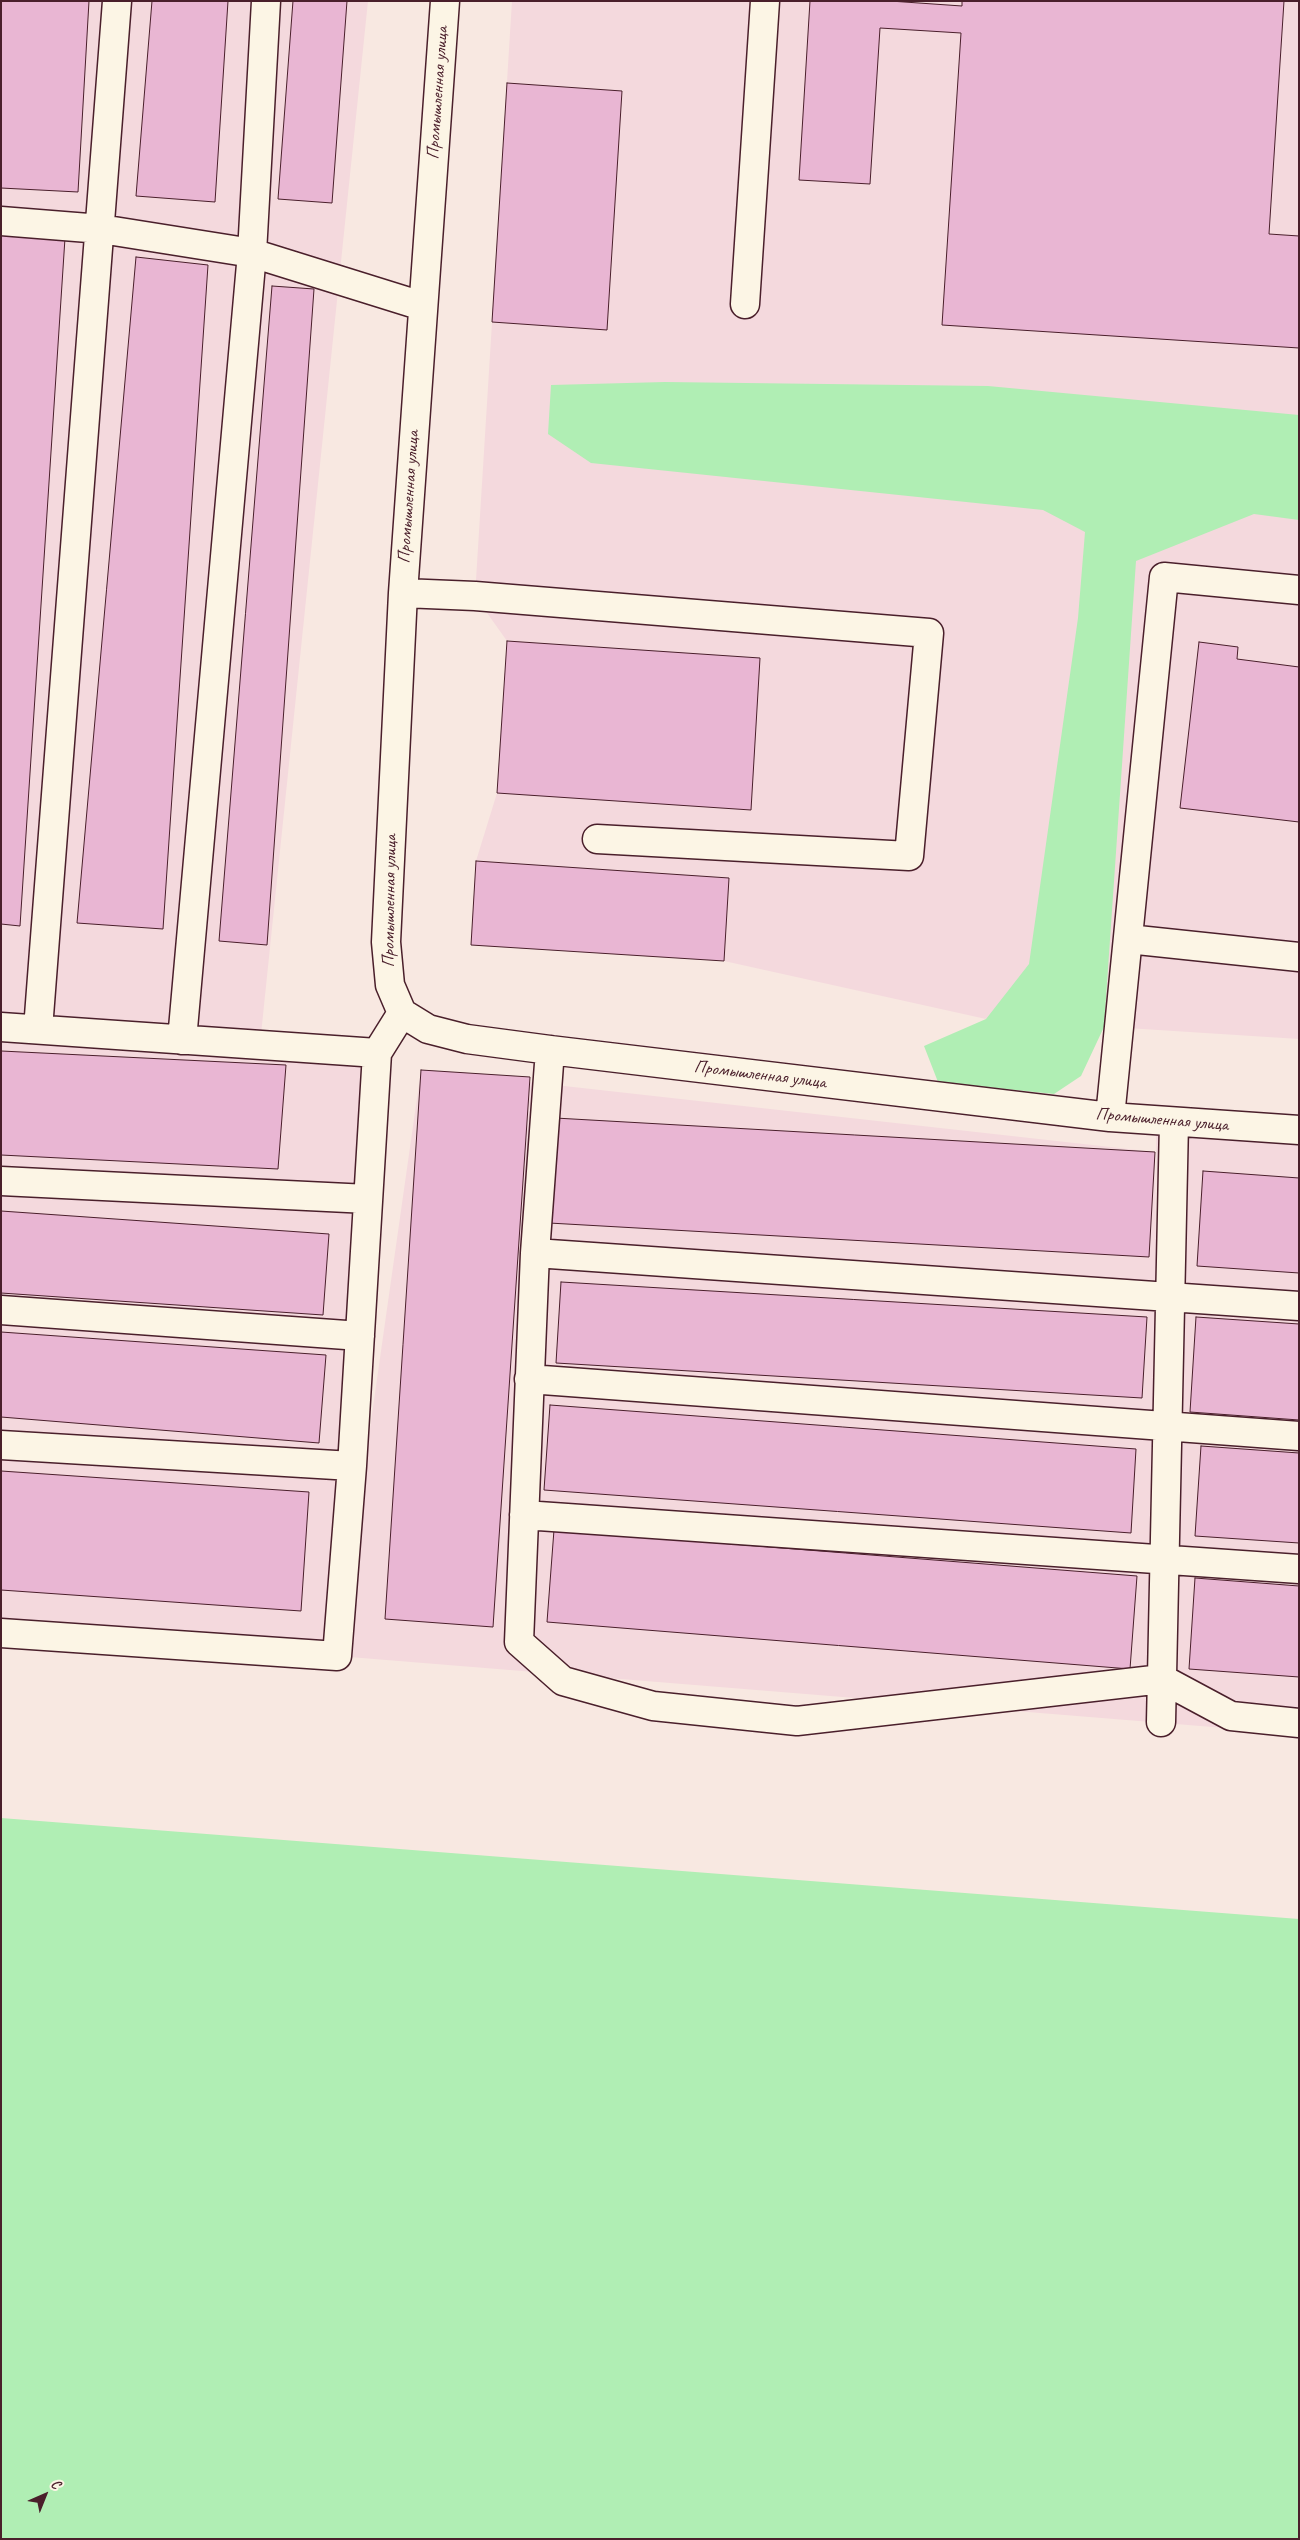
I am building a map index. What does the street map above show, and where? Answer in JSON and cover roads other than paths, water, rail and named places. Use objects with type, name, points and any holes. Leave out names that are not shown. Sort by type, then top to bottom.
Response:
[{"type":"street","points":[[38,1029],[101,229],[117,1]]},
{"type":"street","points":[[182,1040],[252,253],[266,1]]},
{"type":"street","name":"Промышленная улица","points":[[445,1],[403,593],[386,942],[390,985],[402,1013],[428,1029],[435,1031],[467,1039],[550,1050],[1110,1117],[1299,1130]]},
{"type":"street","points":[[745,304],[765,1]]},
{"type":"street","points":[[1,221],[101,229],[252,253],[422,306]]},
{"type":"street","points":[[1110,1117],[1164,577],[1299,590]]},
{"type":"street","points":[[403,593],[484,597],[929,633],[909,856],[597,839]]},
{"type":"street","points":[[1128,939],[1299,957]]},
{"type":"street","points":[[1,1632],[337,1656],[352,1466],[377,1053],[402,1013]]},
{"type":"street","points":[[1,1027],[377,1053]]},
{"type":"street","points":[[550,1050],[535,1253],[519,1642],[562,1681],[654,1706],[797,1722],[1162,1679],[1231,1716],[1299,1723]]},
{"type":"street","points":[[1161,1722],[1174,1122]]},
{"type":"street","points":[[1,1181],[368,1198]]},
{"type":"street","points":[[535,1253],[1299,1306]]},
{"type":"street","points":[[1,1310],[360,1336]]},
{"type":"street","points":[[529,1379],[1299,1436]]},
{"type":"street","points":[[1,1445],[352,1466]]},
{"type":"street","points":[[524,1515],[1299,1569]]}]
